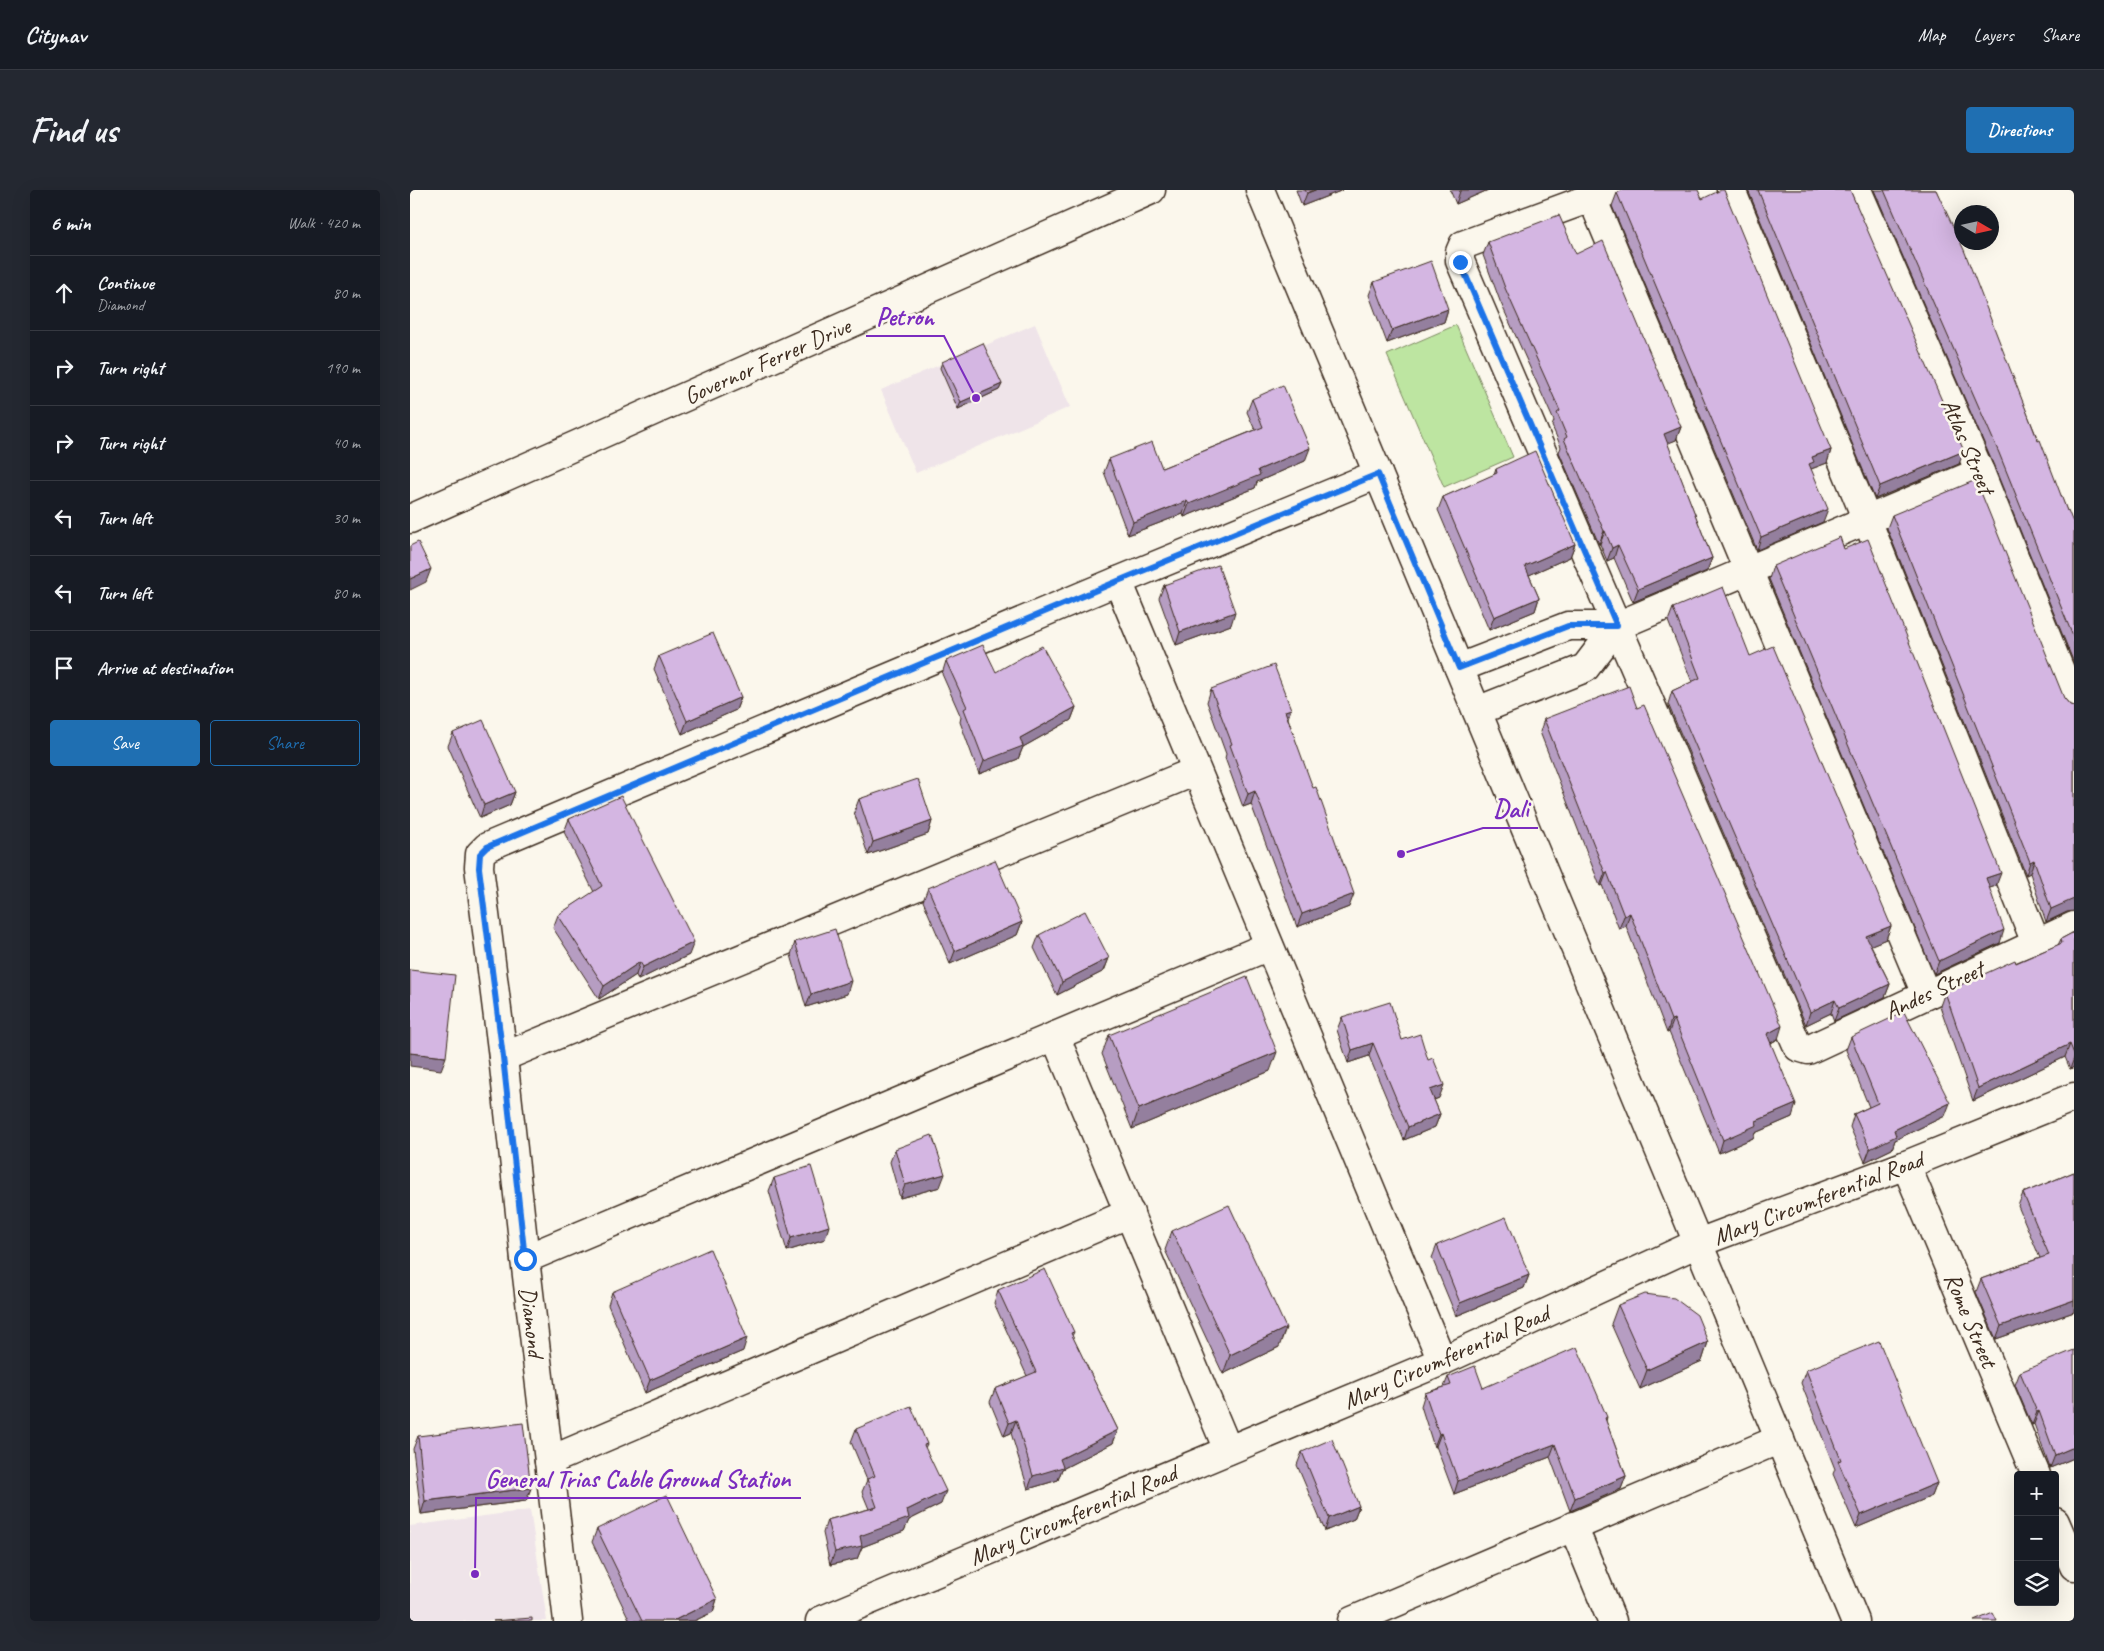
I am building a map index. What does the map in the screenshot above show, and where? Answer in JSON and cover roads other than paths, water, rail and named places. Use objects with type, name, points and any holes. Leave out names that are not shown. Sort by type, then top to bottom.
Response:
[{"type":"street","name":"Governor Ferrer Drive","points":[[410,520],[1151,190]]},
{"type":"street","points":[[1260,190],[1855,1621]]},
{"type":"street","points":[[1732,190],[1867,520],[2036,943]]},
{"type":"street","name":"Atlas Street","points":[[1857,190],[1980,472],[2074,705]]},
{"type":"street","points":[[1617,626],[1460,262],[1460,252],[1463,245],[1602,194],[1749,570],[1926,994]]},
{"type":"street","points":[[1459,668],[1568,626],[1617,626],[1980,472]]},
{"type":"street","points":[[1378,474],[1118,581],[1442,1361]]},
{"type":"street","name":"Diamond","points":[[568,1621],[503,1057],[479,868],[480,854],[487,847],[1118,581]]},
{"type":"street","points":[[1477,711],[1586,668],[1617,626]]},
{"type":"street","name":"Andes Street","points":[[1617,626],[1796,1044],[1801,1049],[1808,1050],[2074,926]]},
{"type":"street","points":[[503,1057],[1196,771]]},
{"type":"street","points":[[525,1259],[1269,946]]},
{"type":"street","points":[[1055,1036],[1228,1450]]},
{"type":"street","name":"Mary Circumferential Road","points":[[820,1621],[1442,1361],[1698,1243],[1906,1165],[2073,1099]]},
{"type":"street","name":"Rome Street","points":[[1906,1165],[2034,1471]]},
{"type":"street","points":[[550,1461],[1130,1213]]},
{"type":"street","points":[[1352,1621],[1780,1439]]},
{"type":"street","points":[[1573,1526],[1612,1621]]},
{"type":"street","points":[[2059,1531],[2074,1566]]},
{"type":"place","name":"Petron","points":[[976,398]]},
{"type":"place","name":"Dali","points":[[1401,854]]},
{"type":"place","name":"General Trias Cable Ground Station","points":[[475,1574]]}]
